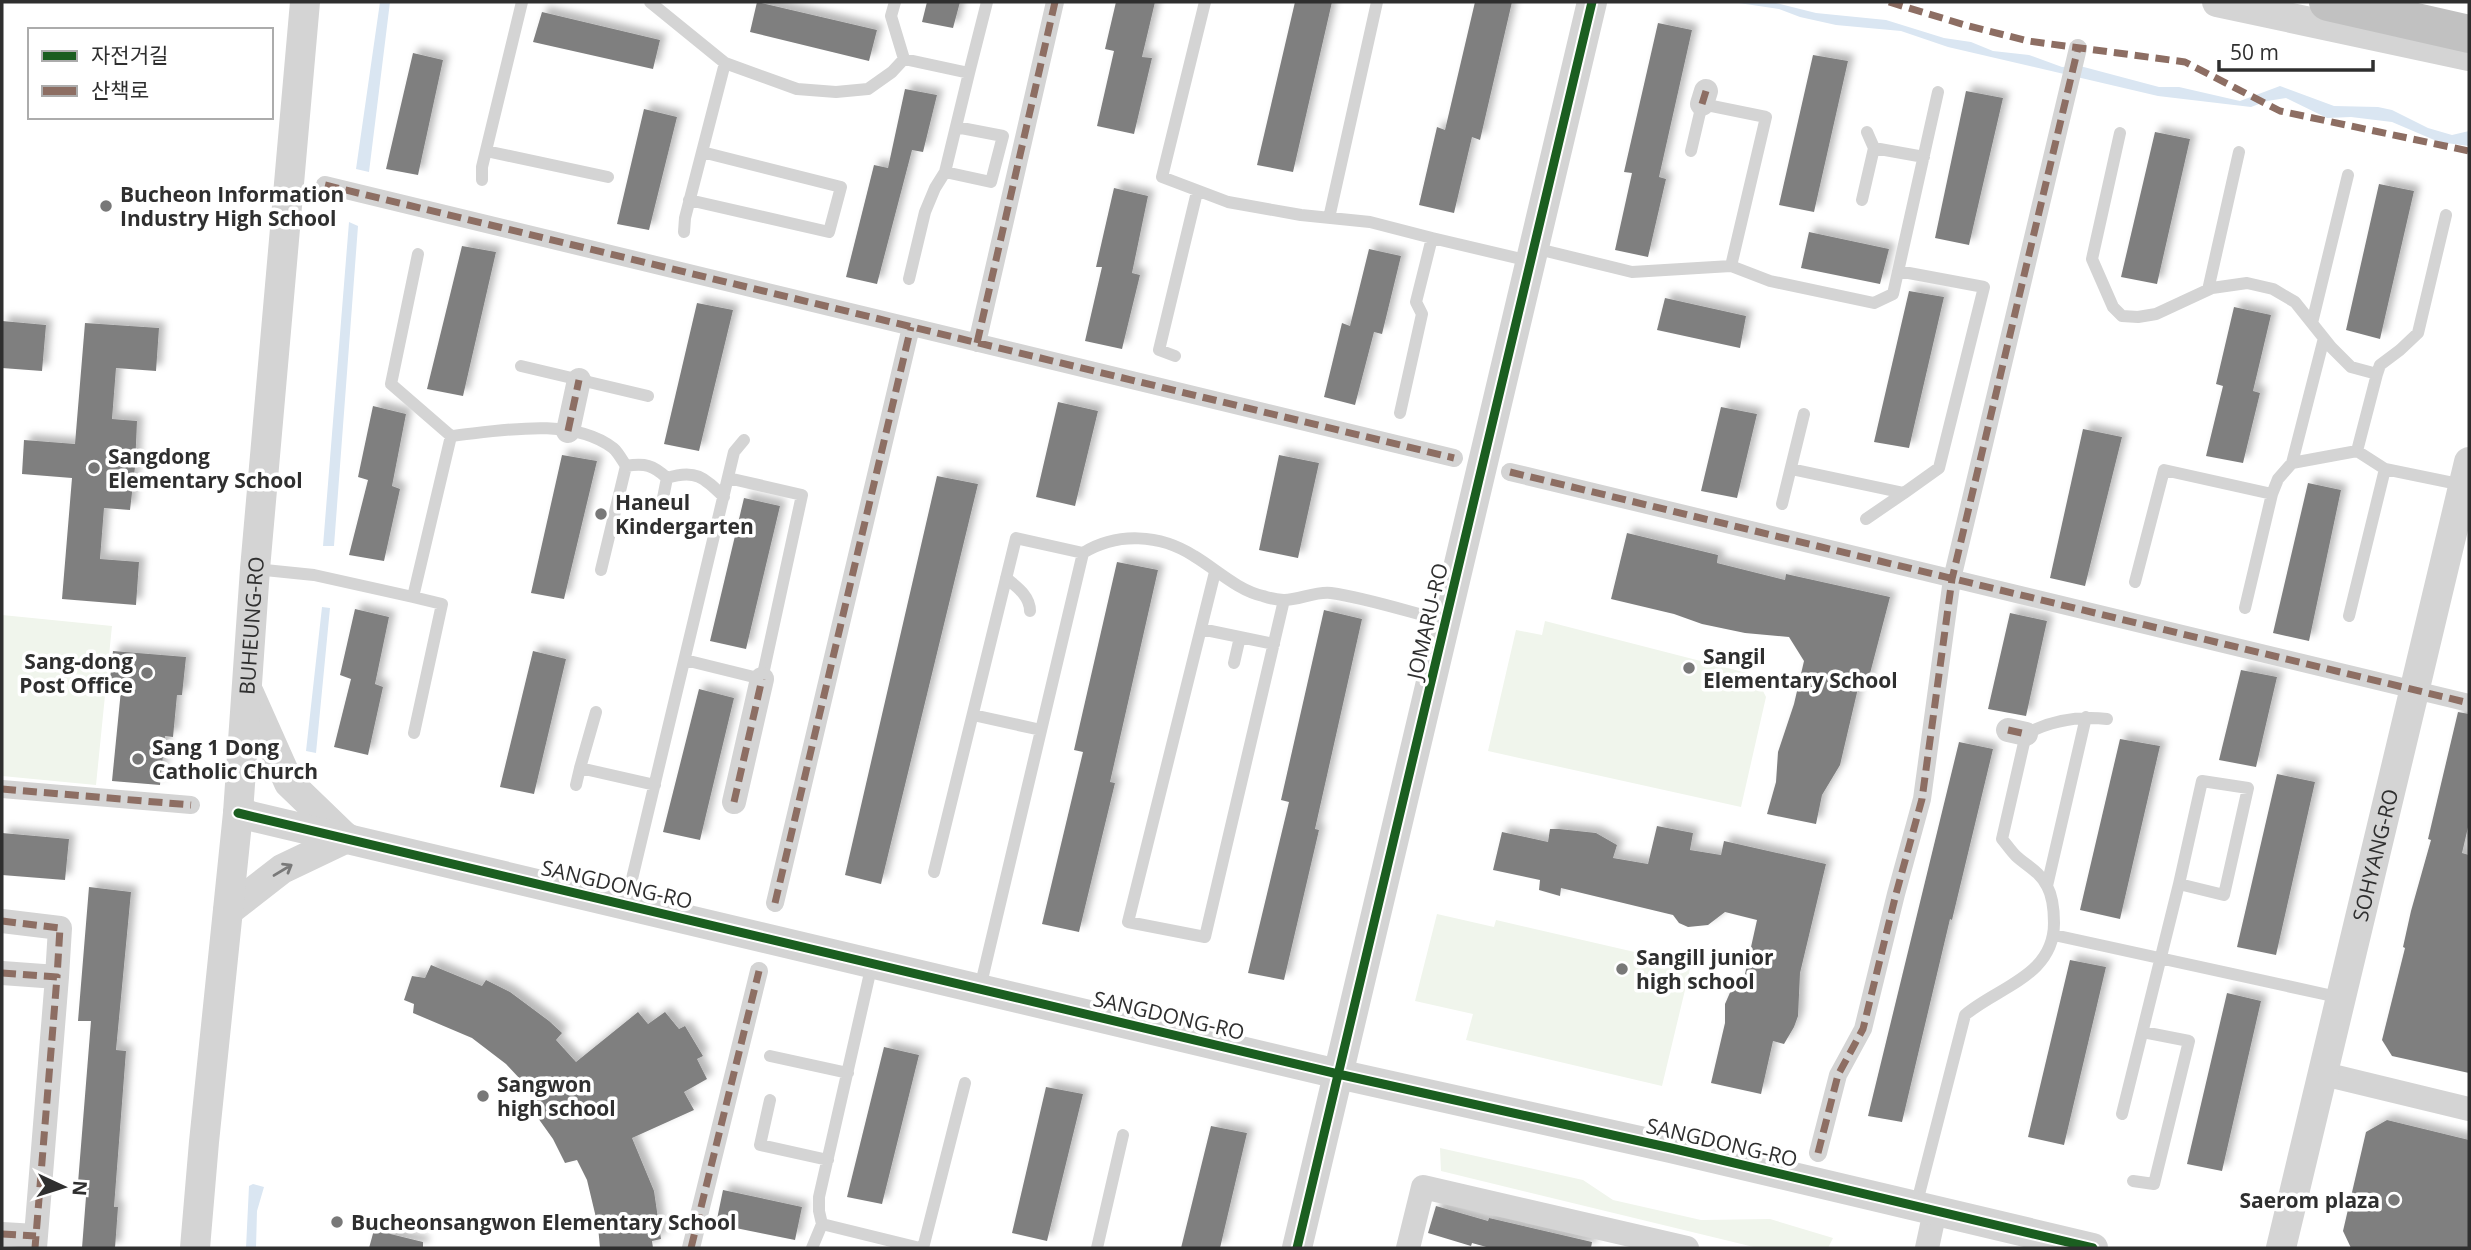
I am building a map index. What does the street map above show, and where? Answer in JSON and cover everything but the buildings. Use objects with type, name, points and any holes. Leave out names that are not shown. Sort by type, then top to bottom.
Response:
[{"type":"highway","points":[[2328,2],[2469,34]]},
{"type":"street","name":"BUHEUNG-RO","points":[[195,1248],[238,813],[255,569],[304,2]]},
{"type":"street","points":[[977,343],[1055,2]]},
{"type":"street","name":"JOMARU-RO","points":[[1297,1248],[1592,2]]},
{"type":"street","points":[[2217,2],[2469,56]]},
{"type":"street","points":[[1818,1153],[1838,1075],[1863,1029],[1922,799],[1952,579],[2078,48]]},
{"type":"street","points":[[325,185],[1454,458]]},
{"type":"street","points":[[775,903],[911,327]]},
{"type":"street","points":[[568,431],[579,380]]},
{"type":"street","points":[[1510,472],[2469,703]]},
{"type":"street","name":"SOHYANG-RO","points":[[2281,1248],[2466,474]]},
{"type":"street","points":[[734,802],[762,679]]},
{"type":"street","points":[[228,911],[282,869],[347,838],[289,783],[247,689]]},
{"type":"street","points":[[2,789],[191,805]]},
{"type":"street","name":"SANGDONG-RO","points":[[238,813],[1338,1074],[1682,1150],[2092,1248]]},
{"type":"street","points":[[2,921],[61,928],[36,1242],[2,1234]]},
{"type":"street","points":[[691,1248],[759,971]]},
{"type":"street","points":[[2,973],[57,977]]},
{"type":"street","points":[[2324,1074],[2469,1109]]},
{"type":"street","points":[[1408,1248],[1423,1188],[1687,1248]]},
{"type":"street","points":[[1926,1209],[1927,1248]]},
{"type":"lane","points":[[482,180],[482,167],[522,2]]},
{"type":"lane","points":[[650,2],[725,63],[797,89],[836,92],[868,89],[892,72],[904,59]]},
{"type":"lane","points":[[895,2],[891,16],[904,59]]},
{"type":"lane","points":[[909,279],[925,212],[935,188],[946,172],[987,2]]},
{"type":"lane","points":[[1205,2],[1162,177],[1228,202],[1370,222],[1432,238],[1632,272],[1731,266],[1770,281],[1874,303],[1893,294],[1938,92]]},
{"type":"lane","points":[[1329,218],[1377,2]]},
{"type":"lane","points":[[904,59],[969,73]]},
{"type":"lane","points":[[684,232],[685,218],[725,63]]},
{"type":"lane","points":[[1691,151],[1704,97],[1766,117],[1731,266]]},
{"type":"lane","points":[[946,172],[991,181],[1003,136],[956,127]]},
{"type":"lane","points":[[1862,200],[1874,148],[1867,132]]},
{"type":"lane","points":[[2120,132],[2092,259],[2113,307],[2122,316],[2157,314],[2208,290],[2247,283],[2273,289],[2295,302],[2351,367],[2377,374]]},
{"type":"lane","points":[[1874,148],[1924,157]]},
{"type":"lane","points":[[486,151],[608,177]]},
{"type":"lane","points":[[690,200],[829,232],[841,187],[702,152]]},
{"type":"lane","points":[[2208,290],[2239,152]]},
{"type":"lane","points":[[2312,323],[2348,175]]},
{"type":"lane","points":[[1175,356],[1159,349],[1198,192]]},
{"type":"lane","points":[[2357,452],[2380,365],[2400,351],[2418,333],[2446,215]]},
{"type":"lane","points":[[1400,412],[1422,314],[1416,302],[1432,238]]},
{"type":"lane","points":[[418,254],[391,384],[451,436],[520,428],[568,431],[615,449],[626,466],[601,570]]},
{"type":"lane","points":[[1866,519],[1939,468],[1984,287],[1898,271]]},
{"type":"lane","points":[[2245,608],[2272,495],[2278,479],[2292,463],[2324,338]]},
{"type":"lane","points":[[521,366],[648,396]]},
{"type":"lane","points":[[1782,504],[1804,414]]},
{"type":"lane","points":[[413,597],[451,436]]},
{"type":"lane","points":[[626,905],[734,452],[744,440]]},
{"type":"lane","points":[[2292,463],[2357,452],[2385,469],[2466,474]]},
{"type":"lane","points":[[626,466],[655,466],[667,478]]},
{"type":"lane","points":[[1791,469],[1904,493]]},
{"type":"lane","points":[[2348,616],[2385,469]]},
{"type":"lane","points":[[2135,582],[2164,470],[2272,495]]},
{"type":"lane","points":[[667,478],[681,473],[694,474],[707,480],[724,497]]},
{"type":"lane","points":[[663,498],[667,478]]},
{"type":"lane","points":[[685,660],[762,679],[802,495],[728,478]]},
{"type":"lane","points":[[934,872],[1016,538],[1083,553]]},
{"type":"lane","points":[[980,988],[1083,553],[1098,543],[1126,538],[1150,539],[1172,544],[1215,572],[1259,595],[1284,600],[1328,592],[1445,621]]},
{"type":"lane","points":[[255,569],[314,575],[442,604],[414,733]]},
{"type":"lane","points":[[1215,572],[1128,922],[1205,937],[1284,600]]},
{"type":"lane","points":[[1006,578],[1021,590],[1030,604],[1030,611]]},
{"type":"lane","points":[[1201,628],[1274,645]]},
{"type":"lane","points":[[1234,663],[1240,637]]},
{"type":"lane","points":[[576,785],[596,712]]},
{"type":"lane","points":[[973,715],[1041,730]]},
{"type":"lane","points":[[2047,886],[2086,717]]},
{"type":"lane","points":[[1926,1209],[1965,1015],[1980,1002],[2028,975],[2047,956],[2054,935],[2054,912],[2047,886],[2035,870],[2018,857],[2002,839],[2017,732],[2056,721],[2086,717],[2107,719]]},
{"type":"lane","points":[[580,768],[655,785]]},
{"type":"lane","points":[[2122,1114],[2202,781],[2248,788],[2224,895],[2179,884]]},
{"type":"lane","points":[[2054,935],[2342,998]]},
{"type":"lane","points":[[812,1248],[822,1224],[819,1197],[873,963]]},
{"type":"lane","points":[[2133,1181],[2154,1184],[2189,1041],[2143,1032]]},
{"type":"lane","points":[[770,1056],[848,1073]]},
{"type":"lane","points":[[822,1224],[922,1248],[965,1083]]},
{"type":"lane","points":[[770,1100],[760,1145],[828,1160]]},
{"type":"lane","points":[[1097,1248],[1123,1135]]},
{"type":"shaded area","points":[[380,2],[390,2],[369,172],[356,169]]},
{"type":"shaded area","points":[[1732,2],[1772,2],[1816,13],[1886,20],[1944,38],[1971,42],[1993,51],[2029,55],[2062,67],[2080,66],[2159,87],[2179,87],[2240,101],[2280,86],[2334,106],[2392,110],[2428,128],[2452,135],[2469,131],[2469,146],[2439,142],[2392,122],[2351,117],[2327,118],[2286,98],[2251,107],[2158,96],[1948,47],[1901,31],[1836,25],[1779,9]]},
{"type":"shaded area","points":[[349,222],[358,226],[334,546],[323,546]]},
{"type":"shaded area","points":[[322,607],[330,608],[316,753],[306,751]]},
{"type":"shaded area","points":[[2,615],[112,626],[96,785],[2,776]]},
{"type":"shaded area","points":[[1545,621],[1755,675],[1766,697],[1741,807],[1488,751],[1516,630],[1542,635]]},
{"type":"shaded area","points":[[1437,914],[1494,927],[1496,920],[1691,965],[1662,1086],[1466,1040],[1473,1014],[1415,1001]]},
{"type":"shaded area","points":[[1440,1148],[1583,1180],[1613,1200],[1701,1220],[1770,1219],[1833,1238],[1828,1248],[1758,1248],[1441,1171]]},
{"type":"shaded area","points":[[253,1184],[264,1187],[257,1211],[256,1248],[246,1248],[249,1186]]},
{"type":"marked path","points":[[977,343],[1055,2]]},
{"type":"marked path","points":[[1889,2],[2028,41],[2185,62],[2280,111],[2469,151]]},
{"type":"marked path","points":[[1818,1153],[1838,1075],[1863,1029],[1922,799],[1952,579],[2078,48]]},
{"type":"marked path","points":[[1702,104],[1706,91]]},
{"type":"marked path","points":[[325,185],[1454,458]]},
{"type":"marked path","points":[[775,903],[911,327]]},
{"type":"marked path","points":[[568,431],[579,380]]},
{"type":"marked path","points":[[1510,472],[2469,703]]},
{"type":"marked path","points":[[734,802],[762,679]]},
{"type":"marked path","points":[[2008,730],[2026,734]]},
{"type":"marked path","points":[[2,789],[191,805]]},
{"type":"marked path","points":[[2,921],[60,928],[57,977]]},
{"type":"marked path","points":[[691,1248],[759,971]]},
{"type":"marked path","points":[[2,973],[57,977],[35,1248]]},
{"type":"marked path","points":[[2,1234],[36,1236]]},
{"type":"cycle path","points":[[1297,1248],[1592,2]]},
{"type":"cycle path","points":[[238,813],[1338,1074],[1671,1148],[2093,1248]]},
{"type":"place","name":"Bucheon Information Industry High School","points":[[106,206]]},
{"type":"place","name":"Sangdong Elementary School","points":[[94,468]]},
{"type":"place","name":"Haneul Kindergarten","points":[[601,514]]},
{"type":"place","name":"Sangil Elementary School","points":[[1689,668]]},
{"type":"place","name":"Sang-dong Post Office","points":[[147,673]]},
{"type":"place","name":"Sang 1 Dong Catholic Church","points":[[138,759]]},
{"type":"place","name":"Sangill junior high school","points":[[1622,969]]},
{"type":"place","name":"Sangwon high school","points":[[483,1096]]},
{"type":"place","name":"Saerom plaza","points":[[2394,1200]]},
{"type":"place","name":"Bucheonsangwon Elementary School","points":[[337,1222]]}]
